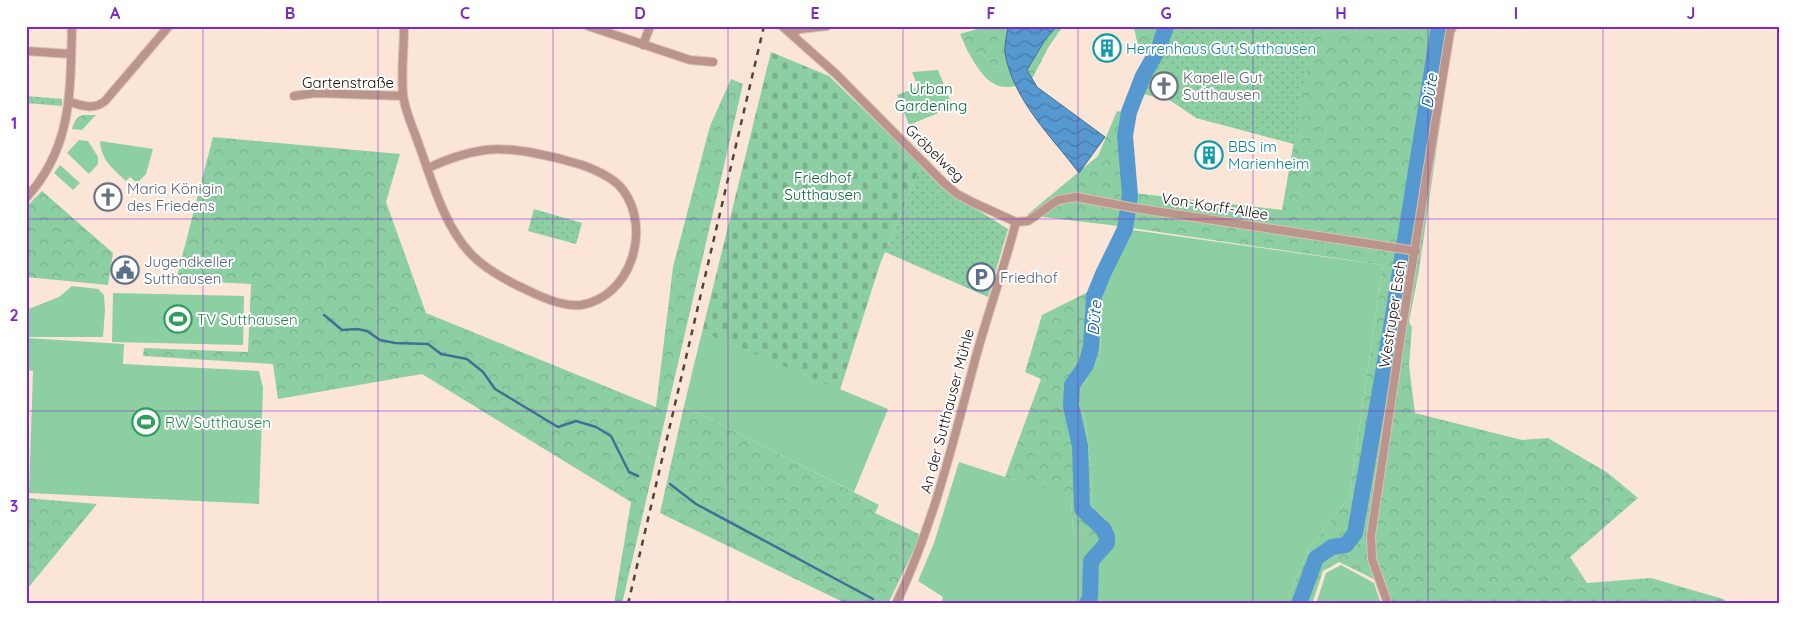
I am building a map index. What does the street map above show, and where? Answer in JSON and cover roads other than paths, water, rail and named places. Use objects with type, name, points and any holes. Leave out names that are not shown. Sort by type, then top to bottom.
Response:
[{"type":"street","points":[[26,198],[30,189],[50,164],[58,146],[70,102],[72,26]]},
{"type":"street","points":[[70,102],[92,107],[105,101],[170,26]]},
{"type":"street","name":"Gartenstraße","points":[[404,26],[403,96],[428,168],[442,206],[457,237],[471,254],[489,270],[512,284],[561,303],[581,305],[600,299],[610,292],[622,280],[631,264],[636,244],[636,223],[632,205],[623,190],[609,178],[594,169],[553,157],[518,151],[487,149],[452,157],[428,168]]},
{"type":"street","points":[[588,26],[690,60],[714,62]]},
{"type":"street","points":[[643,45],[650,26]]},
{"type":"street","name":"Gröbelweg","points":[[782,26],[836,74],[957,194],[1016,222]]},
{"type":"street","points":[[791,32],[827,26]]},
{"type":"street","name":"Westruper Esch","points":[[1388,604],[1372,559],[1371,536],[1412,250],[1450,32],[1453,26]]},
{"type":"street","points":[[26,51],[71,54]]},
{"type":"street","name":"Gartenstraße","points":[[294,96],[315,93],[403,96]]},
{"type":"street","name":"Von-Korff-Allee","points":[[1016,222],[1028,221],[1058,200],[1088,198],[1135,208],[1412,250]]},
{"type":"street","name":"An der Sutthauser Mühle","points":[[896,604],[913,568],[935,507],[1016,222]]},
{"type":"water","points":[[1008,26],[1057,26],[1045,40],[1027,70],[1037,87],[1105,137],[1079,173],[1034,117],[1016,86],[1009,70],[1005,53]]},
{"type":"waterway","name":"Düte","points":[[1087,604],[1090,597],[1091,561],[1107,543],[1107,537],[1104,530],[1082,509],[1080,446],[1071,406],[1072,385],[1086,365],[1091,347],[1094,296],[1125,229],[1130,195],[1125,136],[1129,112],[1143,76],[1159,48],[1166,26]]},
{"type":"waterway","name":"Düte","points":[[1299,604],[1316,558],[1332,547],[1346,545],[1355,533],[1392,322],[1439,26]]},
{"type":"waterway","points":[[324,315],[342,330],[357,329],[367,331],[380,340],[395,343],[428,344],[441,354],[467,359],[483,372],[495,389],[558,427],[576,421],[596,427],[611,436],[629,472],[638,476]]},
{"type":"waterway","points":[[670,484],[696,504],[873,599]]},
{"type":"railway","points":[[628,604],[764,26]]},
{"type":"place","name":"Herrenhaus Gut Sutthausen","points":[[1107,48]]},
{"type":"place","name":"Kapelle Gut Sutthausen","points":[[1164,86]]},
{"type":"place","name":"BBS im Marienheim","points":[[1209,155]]},
{"type":"place","name":"Maria Königin des Friedens","points":[[108,197]]},
{"type":"place","name":"Jugendkeller Sutthausen","points":[[125,270]]},
{"type":"place","name":"Friedhof","points":[[981,277]]},
{"type":"place","name":"TV Sutthausen","points":[[178,319]]},
{"type":"place","name":"RW Sutthausen","points":[[146,422]]},
{"type":"park label","name":"Urban Gardening","points":[[931,96]]},
{"type":"park label","name":"Friedhof Sutthausen","points":[[823,186]]}]
